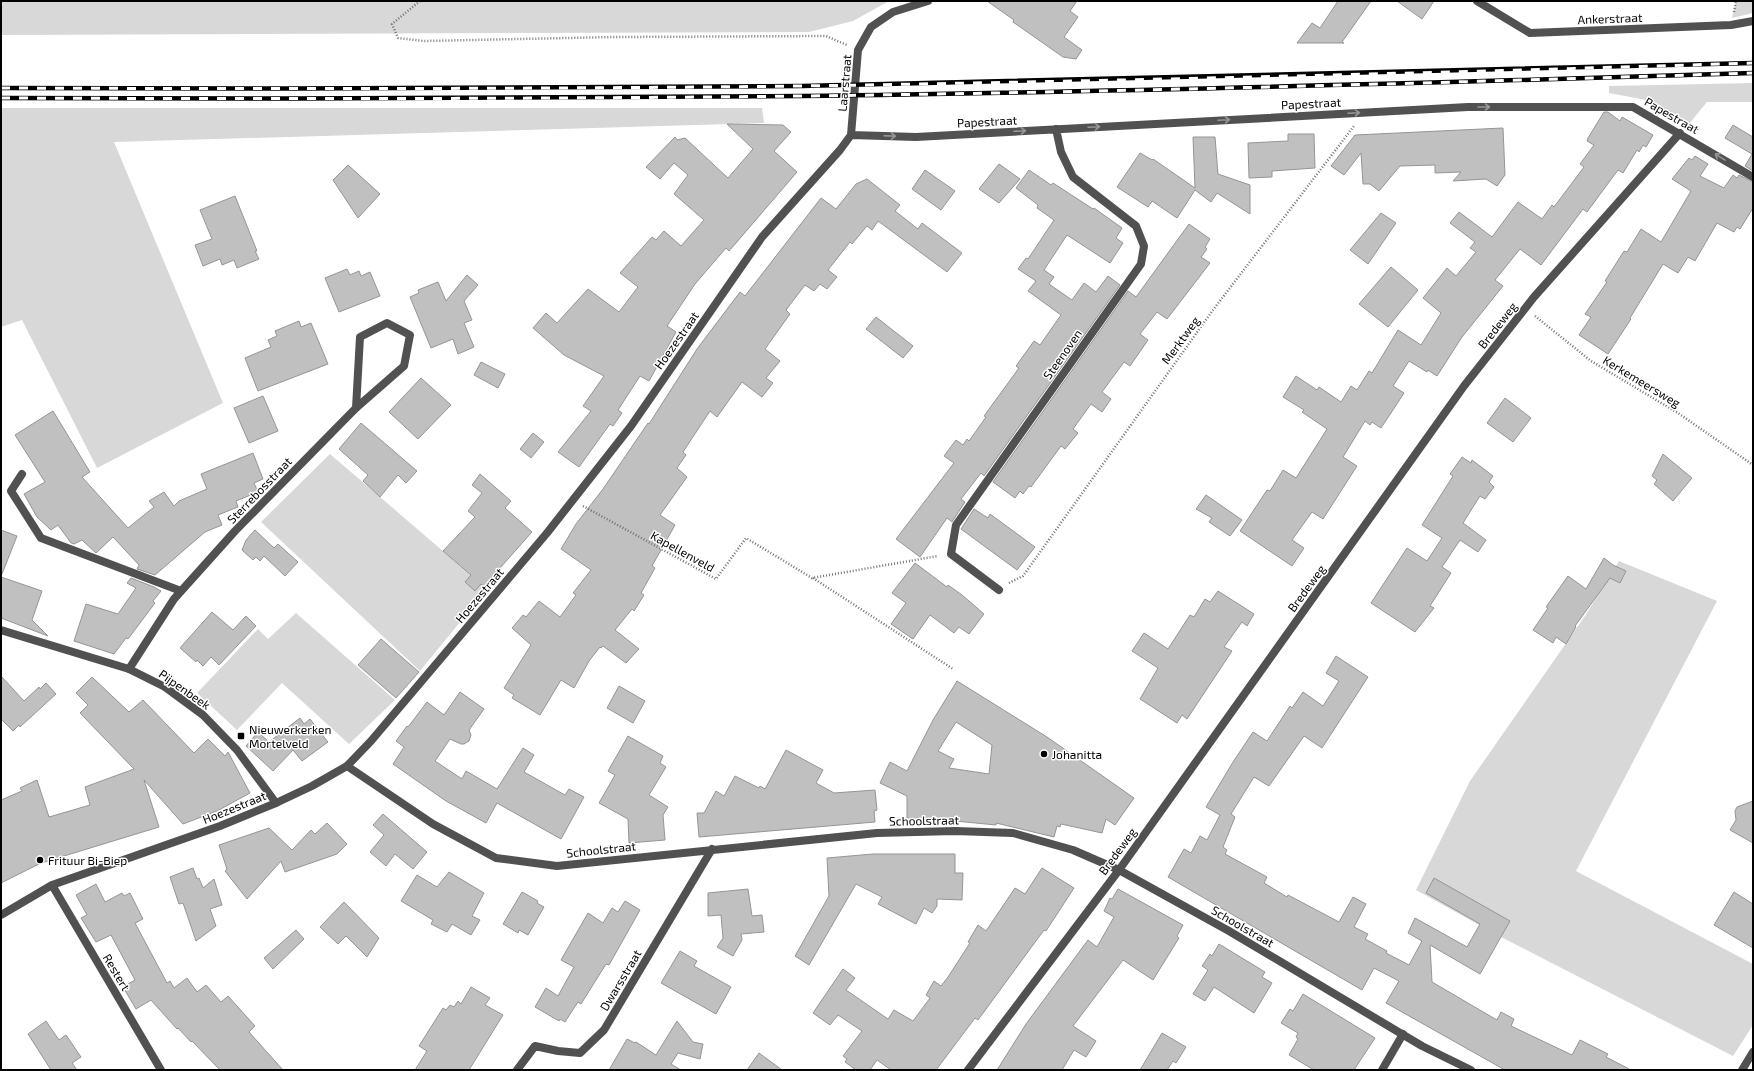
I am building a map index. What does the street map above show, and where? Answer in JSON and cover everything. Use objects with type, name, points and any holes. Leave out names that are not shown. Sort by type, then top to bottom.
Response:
[{"type":"street","name":"Laarstraat","points":[[851,135],[858,50],[871,27],[893,12],[928,1]]},
{"type":"street","name":"Ankerstraat","points":[[1477,1],[1530,33],[1732,25],[1753,21]]},
{"type":"street","name":"Papestraat","points":[[851,135],[916,137],[1468,107],[1633,106],[1753,177]]},
{"type":"street","name":"Steenoven","points":[[951,554],[956,525],[1142,264],[1144,246],[1136,226],[1073,177],[1061,152],[1056,129]]},
{"type":"street","name":"Bredeweg","points":[[968,1070],[1119,870],[1464,386],[1525,309],[1680,133]]},
{"type":"street","name":"Hoezestraat","points":[[1,915],[52,885],[220,826],[276,803],[312,786],[347,766],[371,741],[547,533],[631,426],[762,237],[840,150],[851,135]]},
{"type":"street","name":"Sterrebosstraat","points":[[129,669],[174,599],[235,530],[356,408],[404,366],[410,335],[387,323],[360,337],[356,408]]},
{"type":"street","points":[[22,474],[11,492],[41,538],[182,591]]},
{"type":"street","points":[[951,554],[998,590]]},
{"type":"street","name":"Pijpenbeek","points":[[1,630],[129,669],[164,687],[203,715],[237,750],[276,803]]},
{"type":"street","name":"Schoolstraat","points":[[347,766],[433,824],[496,858],[557,866],[877,833],[955,831],[1013,833],[1073,850],[1119,870],[1229,931],[1403,1034],[1471,1070]]},
{"type":"street","name":"Dwarsstraat","points":[[517,1070],[535,1046],[558,1051],[580,1053],[604,1030],[712,849]]},
{"type":"street","name":"Restert","points":[[52,885],[161,1070]]},
{"type":"street","points":[[1382,1070],[1403,1034]]},
{"type":"street","points":[[1742,1070],[1753,1052]]},
{"type":"path","points":[[420,1],[392,24],[398,38],[424,42],[616,37],[826,36],[858,50]]},
{"type":"path","name":"Merktweg","points":[[1014,580],[1023,576],[1213,310],[1364,112]]},
{"type":"path","name":"Kerkemeersweg","points":[[1525,309],[1591,360],[1678,413],[1753,465]]},
{"type":"path","name":"Kapellenveld","points":[[573,500],[716,579],[746,538],[812,578]]},
{"type":"path","points":[[812,578],[951,554]]},
{"type":"path","points":[[812,578],[953,669]]},
{"type":"shaded area","points":[[1,1],[889,1],[853,21],[809,32],[1,35]]},
{"type":"shaded area","points":[[1736,1],[1753,1],[1753,13],[1732,18]]},
{"type":"shaded area","points":[[1753,83],[1753,102],[1707,102],[1689,124],[1646,100],[1609,93],[1609,86]]},
{"type":"shaded area","points":[[1,108],[762,108],[764,123],[114,142],[223,403],[97,468],[22,320],[1,327]]},
{"type":"shaded area","points":[[330,454],[487,589],[420,671],[261,522]]},
{"type":"shaded area","points":[[1619,561],[1717,601],[1576,871],[1753,964],[1753,1025],[1733,1056],[1501,937],[1416,890],[1470,781],[1585,616]]},
{"type":"shaded area","points":[[296,613],[395,700],[349,744],[282,683],[237,730],[197,693],[258,629],[268,639]]},
{"type":"building","points":[[987,1],[1077,1],[1070,11],[1078,17],[1064,37],[1082,50],[1076,59],[1063,57],[1013,22],[1014,20]]},
{"type":"building","points":[[1338,1],[1371,1],[1342,42],[1344,43],[1297,43],[1312,23],[1320,28]]},
{"type":"building","points":[[1397,1],[1434,1],[1422,19]]},
{"type":"building","points":[[1604,112],[1608,112],[1620,121],[1622,117],[1653,135],[1646,147],[1643,145],[1639,152],[1637,150],[1623,173],[1618,170],[1587,212],[1583,209],[1541,265],[1520,249],[1495,280],[1503,286],[1462,337],[1437,376],[1409,361],[1393,386],[1404,393],[1381,428],[1372,422],[1370,425],[1365,421],[1343,457],[1357,466],[1323,519],[1312,512],[1292,540],[1304,548],[1292,566],[1240,531],[1267,490],[1270,491],[1283,470],[1296,478],[1327,429],[1302,412],[1304,410],[1283,397],[1296,376],[1317,390],[1319,387],[1341,402],[1351,386],[1357,390],[1369,371],[1372,373],[1398,330],[1421,345],[1441,313],[1423,298],[1447,268],[1456,276],[1476,252],[1470,248],[1475,242],[1450,223],[1459,212],[1492,237],[1518,202],[1542,219],[1552,205],[1554,207],[1584,167],[1580,164],[1594,145],[1587,141],[1588,138]]},
{"type":"building","points":[[727,124],[783,125],[791,132],[774,151],[797,172],[729,251],[726,248],[695,284],[667,326],[676,332],[649,381],[640,376],[618,410],[622,413],[613,426],[610,424],[579,467],[558,452],[591,411],[583,406],[604,376],[564,355],[533,328],[546,313],[557,323],[588,289],[619,312],[638,287],[620,273],[652,237],[656,240],[664,231],[681,246],[704,220],[674,194],[688,175],[674,163],[660,179],[646,167],[675,137],[677,140],[685,138],[728,178],[753,149]]},
{"type":"building","points":[[1733,125],[1753,137],[1753,171],[1745,166],[1752,154],[1725,138]]},
{"type":"building","points":[[1503,128],[1505,175],[1497,186],[1486,179],[1453,181],[1461,172],[1435,173],[1435,165],[1400,166],[1379,191],[1370,184],[1363,184],[1361,153],[1344,175],[1331,166],[1355,135]]},
{"type":"building","points":[[1288,134],[1314,134],[1315,168],[1272,171],[1272,177],[1249,178],[1248,143],[1288,141]]},
{"type":"building","points":[[1193,137],[1215,137],[1218,174],[1250,185],[1250,214],[1217,193],[1211,202],[1195,190],[1177,218],[1152,201],[1148,207],[1117,187],[1140,153],[1152,160],[1153,159],[1195,188]]},
{"type":"building","points":[[1695,156],[1708,164],[1700,176],[1724,188],[1733,175],[1737,178],[1739,175],[1753,182],[1753,208],[1740,229],[1737,227],[1734,232],[1717,223],[1695,261],[1688,257],[1678,273],[1663,264],[1630,318],[1631,319],[1608,354],[1579,335],[1591,317],[1585,314],[1607,282],[1605,281],[1624,251],[1627,252],[1641,229],[1661,242],[1691,191],[1672,179],[1689,158],[1692,160]]},
{"type":"building","points":[[999,164],[1020,179],[999,203],[979,189]]},
{"type":"building","points":[[348,165],[380,194],[358,218],[333,180]]},
{"type":"building","points":[[925,170],[955,191],[941,210],[912,189]]},
{"type":"building","points":[[1029,170],[1051,185],[1053,183],[1093,209],[1094,208],[1122,228],[1116,238],[1123,243],[1110,263],[1067,235],[1044,270],[1054,277],[1049,284],[1072,300],[1084,283],[1096,292],[1108,276],[1120,285],[984,476],[981,473],[961,499],[965,502],[952,522],[947,518],[920,557],[896,539],[954,463],[944,456],[956,440],[963,445],[967,439],[969,441],[986,417],[984,416],[1019,368],[1016,366],[1034,341],[1040,345],[1061,315],[1028,291],[1036,281],[1018,269],[1026,258],[1028,259],[1054,220],[1037,208],[1038,205],[1016,188]]},
{"type":"building","points":[[867,179],[900,205],[895,211],[918,229],[922,223],[962,253],[947,272],[878,221],[872,230],[867,226],[852,244],[850,242],[828,270],[837,277],[827,289],[820,284],[814,291],[805,285],[786,310],[790,314],[765,349],[780,361],[766,378],[773,383],[762,397],[742,382],[717,417],[710,411],[683,452],[686,455],[677,468],[687,477],[660,515],[675,525],[652,566],[655,568],[641,593],[644,595],[634,611],[632,609],[615,630],[639,649],[626,663],[603,646],[601,648],[600,647],[589,661],[574,688],[561,680],[540,715],[512,698],[514,695],[504,688],[531,645],[512,628],[523,615],[526,617],[539,601],[560,617],[576,595],[573,593],[591,570],[561,549],[576,524],[603,489],[648,423],[649,424],[697,349],[740,292],[745,296],[821,198],[836,209],[856,184]]},
{"type":"building","points":[[235,196],[259,259],[237,268],[234,260],[222,265],[220,259],[203,266],[195,245],[212,239],[200,210]]},
{"type":"building","points":[[1381,213],[1396,223],[1368,264],[1350,250]]},
{"type":"building","points":[[1189,224],[1210,239],[1205,247],[1207,249],[1201,257],[1210,263],[1167,319],[1157,312],[1140,334],[1148,340],[1130,366],[1124,362],[1102,392],[1111,399],[1102,412],[1091,404],[1073,429],[1078,433],[1065,449],[1061,446],[1031,487],[1029,486],[1023,494],[1020,491],[1015,498],[993,482],[1128,291],[1136,297]]},
{"type":"building","points":[[1391,267],[1418,290],[1388,327],[1359,304]]},
{"type":"building","points":[[347,269],[350,275],[359,271],[361,276],[370,272],[380,296],[339,312],[325,278]]},
{"type":"building","points":[[467,275],[478,285],[464,301],[472,320],[464,323],[474,347],[458,354],[453,339],[431,348],[410,297],[419,293],[418,290],[438,282],[446,301]]},
{"type":"building","points":[[876,317],[913,346],[903,358],[866,329]]},
{"type":"building","points":[[299,321],[301,327],[311,323],[328,364],[258,391],[245,358],[271,347],[268,340],[277,336],[275,331]]},
{"type":"building","points":[[481,362],[505,374],[498,388],[474,375]]},
{"type":"building","points":[[421,378],[451,405],[418,439],[389,412]]},
{"type":"building","points":[[263,396],[278,431],[249,443],[234,408]]},
{"type":"building","points":[[1505,398],[1531,418],[1513,442],[1487,423]]},
{"type":"building","points":[[53,411],[90,472],[82,477],[128,528],[154,507],[149,501],[164,492],[174,506],[179,501],[207,489],[201,474],[253,453],[263,479],[254,483],[258,492],[236,501],[238,507],[218,515],[222,525],[205,532],[155,575],[137,569],[139,565],[113,537],[96,553],[82,540],[74,544],[71,543],[58,525],[51,530],[37,517],[24,494],[45,482],[15,435]]},
{"type":"building","points":[[361,423],[417,471],[406,483],[398,475],[380,497],[363,481],[368,475],[339,449]]},
{"type":"building","points":[[533,433],[544,442],[531,458],[520,449]]},
{"type":"building","points":[[1663,454],[1692,478],[1673,501],[1654,484],[1657,480],[1652,476]]},
{"type":"building","points":[[1462,457],[1471,463],[1472,460],[1493,476],[1489,482],[1494,487],[1485,499],[1480,496],[1463,523],[1486,540],[1478,552],[1460,540],[1442,567],[1451,573],[1430,606],[1434,608],[1415,632],[1371,603],[1407,548],[1427,561],[1442,538],[1422,525],[1453,476],[1450,474]]},
{"type":"building","points":[[480,474],[511,501],[505,508],[532,532],[484,586],[481,584],[475,591],[465,582],[471,575],[443,551],[475,517],[468,511],[482,493],[472,485]]},
{"type":"building","points":[[1206,495],[1242,520],[1230,536],[1209,522],[1212,518],[1196,509]]},
{"type":"building","points":[[974,509],[988,518],[990,514],[1035,547],[1017,570],[961,529]]},
{"type":"building","points":[[1,530],[17,536],[2,574],[1,574]]},
{"type":"building","points":[[255,530],[274,548],[278,544],[298,562],[285,576],[264,556],[260,561],[256,557],[253,560],[242,550],[246,540]]},
{"type":"building","points":[[1604,558],[1613,565],[1626,571],[1620,583],[1610,578],[1575,626],[1576,627],[1566,644],[1556,637],[1553,643],[1533,630],[1548,608],[1546,607],[1568,576],[1586,589]]},
{"type":"building","points":[[915,563],[947,587],[948,585],[962,595],[984,614],[969,634],[959,627],[954,633],[930,615],[913,639],[891,624],[906,603],[892,593]]},
{"type":"building","points":[[1,577],[42,591],[32,620],[48,636],[1,618]]},
{"type":"building","points":[[131,578],[161,591],[153,601],[155,603],[128,639],[126,638],[114,654],[74,641],[86,604],[118,614],[136,588],[127,583]]},
{"type":"building","points":[[1218,591],[1254,614],[1247,626],[1242,622],[1224,647],[1232,651],[1187,719],[1182,715],[1177,723],[1140,699],[1158,668],[1132,651],[1144,633],[1168,649],[1190,615],[1194,617],[1205,599],[1210,602]]},
{"type":"building","points":[[212,612],[233,630],[246,616],[256,626],[219,665],[211,657],[203,666],[180,648]]},
{"type":"building","points":[[381,639],[419,672],[396,698],[358,665]]},
{"type":"building","points":[[1336,656],[1368,677],[1322,748],[1304,736],[1269,786],[1254,777],[1231,814],[1235,817],[1223,847],[1227,850],[1225,854],[1267,877],[1264,883],[1287,897],[1288,895],[1339,922],[1353,897],[1366,904],[1354,927],[1368,934],[1365,939],[1387,951],[1386,953],[1409,965],[1422,941],[1408,933],[1415,918],[1467,947],[1480,924],[1426,893],[1434,878],[1510,921],[1480,974],[1430,945],[1432,982],[1497,1020],[1501,1012],[1514,1019],[1511,1026],[1572,1055],[1580,1040],[1608,1054],[1606,1057],[1631,1070],[1505,1070],[1386,1003],[1399,981],[1374,968],[1362,990],[1168,877],[1184,849],[1191,853],[1200,836],[1207,840],[1220,815],[1206,807],[1253,732],[1267,741],[1290,706],[1292,708],[1303,692],[1323,706],[1339,681],[1326,673]]},
{"type":"building","points":[[1,676],[24,701],[39,687],[40,689],[46,683],[56,694],[20,727],[19,725],[13,731],[1,719]]},
{"type":"building","points":[[92,677],[129,712],[143,700],[194,753],[208,739],[225,756],[228,752],[250,793],[217,811],[183,824],[144,780],[159,827],[41,863],[1,883],[1,800],[22,791],[20,788],[37,780],[49,817],[90,805],[85,787],[134,769],[80,713],[88,705],[76,693]]},
{"type":"building","points":[[957,681],[1047,737],[1134,798],[1115,825],[1106,819],[1102,833],[1061,824],[1060,827],[1057,826],[1054,837],[996,823],[996,825],[955,821],[907,821],[907,796],[880,783],[890,762],[907,771],[933,720]],"holes":[[[956,722],[992,745],[989,774],[949,768],[954,759],[938,751]]]},
{"type":"building","points":[[619,686],[645,701],[633,723],[607,708]]},
{"type":"building","points":[[460,692],[484,709],[469,730],[471,735],[469,741],[461,744],[450,739],[435,761],[462,779],[466,771],[497,789],[523,748],[534,755],[524,772],[565,795],[569,789],[584,797],[561,839],[497,803],[486,823],[446,801],[393,764],[404,747],[396,741],[427,702],[444,715]]},
{"type":"building","points":[[300,718],[304,724],[310,719],[328,742],[302,761],[293,750],[273,771],[246,746],[258,732],[269,742]]},
{"type":"building","points":[[628,736],[663,756],[660,763],[666,767],[649,795],[668,807],[663,815],[665,840],[629,843],[628,819],[599,803],[615,775],[608,771]]},
{"type":"building","points":[[786,750],[823,770],[816,783],[834,793],[875,790],[877,810],[874,811],[875,822],[699,837],[697,813],[704,813],[716,791],[724,796],[735,776],[759,788],[760,786],[765,789]]},
{"type":"building","points":[[1753,801],[1753,843],[1730,830],[1736,820],[1735,811],[1737,807]]},
{"type":"building","points":[[383,814],[427,852],[413,869],[395,854],[386,866],[370,852],[384,835],[373,825]]},
{"type":"building","points":[[327,823],[347,844],[337,854],[285,872],[281,861],[247,899],[225,871],[227,869],[219,845],[269,828],[292,850],[311,830],[315,834]]},
{"type":"building","points":[[873,854],[955,854],[955,873],[963,873],[962,900],[937,899],[937,906],[932,913],[924,908],[916,924],[878,904],[882,897],[856,884],[809,965],[795,956],[829,896],[827,858]]},
{"type":"building","points":[[193,868],[197,879],[199,878],[203,888],[214,879],[222,905],[210,909],[216,926],[196,941],[183,903],[179,904],[170,877]]},
{"type":"building","points":[[1042,868],[1074,888],[1046,931],[1044,930],[978,1020],[975,1018],[936,1070],[891,1070],[877,1060],[870,1070],[856,1070],[845,1062],[847,1059],[843,1056],[862,1031],[838,1015],[830,1025],[813,1013],[843,969],[855,978],[846,990],[888,1019],[894,1010],[913,1021],[930,998],[926,995],[934,981],[941,986],[970,943],[968,942],[978,925],[986,931],[1015,888],[1025,894]]},
{"type":"building","points":[[449,872],[484,893],[472,916],[480,920],[471,935],[452,924],[447,932],[431,924],[433,920],[401,901],[417,875],[437,887]]},
{"type":"building","points":[[96,884],[105,902],[122,893],[124,896],[130,893],[143,919],[135,923],[167,983],[170,981],[174,988],[187,978],[197,992],[206,985],[221,1002],[228,996],[255,1026],[249,1032],[283,1070],[220,1070],[192,1041],[191,1042],[178,1028],[177,1029],[151,1000],[136,1009],[123,987],[135,980],[111,935],[96,942],[81,918],[87,915],[76,895]]},
{"type":"building","points":[[748,889],[752,916],[762,915],[764,932],[741,934],[742,940],[733,956],[717,947],[723,938],[721,915],[708,916],[708,893]]},
{"type":"building","points":[[1118,889],[1183,925],[1177,936],[1179,938],[1153,980],[1123,960],[1073,1026],[1096,1041],[1086,1057],[1074,1050],[1062,1070],[997,1070],[1026,1024],[1088,940],[1097,947],[1114,917],[1104,911],[1110,898],[1112,899]]},
{"type":"building","points":[[522,892],[538,901],[537,903],[544,907],[528,935],[519,930],[518,933],[503,924]]},
{"type":"building","points":[[1734,892],[1753,904],[1753,948],[1714,925]]},
{"type":"building","points":[[625,901],[640,910],[609,965],[606,964],[581,1004],[578,1002],[565,1022],[560,1019],[559,1021],[535,1007],[546,988],[558,996],[574,967],[561,960],[588,913],[603,923],[612,908],[618,912]]},
{"type":"building","points":[[344,902],[379,938],[367,957],[346,936],[338,944],[320,927]]},
{"type":"building","points":[[296,930],[304,939],[273,969],[264,958]]},
{"type":"building","points":[[1219,944],[1265,972],[1262,977],[1272,983],[1254,1013],[1214,987],[1205,1001],[1193,994],[1208,970],[1202,966],[1210,954],[1212,956]]},
{"type":"building","points":[[680,951],[697,961],[694,966],[731,987],[716,1014],[661,983]]},
{"type":"building","points":[[471,987],[490,998],[485,1005],[503,1015],[469,1070],[415,1070],[427,1051],[419,1046],[443,1008],[446,1010],[450,1005],[454,1007],[458,1001],[461,1004]]},
{"type":"building","points":[[1303,994],[1375,1038],[1354,1070],[1314,1070],[1289,1055],[1298,1039],[1296,1037],[1298,1033],[1281,1023],[1290,1009],[1293,1011]]},
{"type":"building","points":[[46,1021],[59,1040],[66,1035],[81,1057],[72,1063],[77,1070],[51,1070],[28,1034]]},
{"type":"building","points":[[677,1021],[693,1042],[703,1044],[700,1059],[678,1053],[671,1064],[681,1070],[609,1070],[627,1039],[635,1043],[636,1042],[656,1055]]},
{"type":"building","points":[[1162,1033],[1186,1047],[1176,1063],[1173,1061],[1167,1070],[1140,1070]]},
{"type":"building","points":[[759,1053],[782,1070],[747,1070]]},
{"type":"railway","points":[[1,88],[602,88],[802,86],[1040,82],[1753,63]]},
{"type":"railway","points":[[1,98],[602,98],[802,96],[1278,87],[1753,73]]},
{"type":"place","name":"Nieuwerkerken Mortelveld","points":[[241,736]]},
{"type":"place","name":"Johanitta","points":[[1044,754]]},
{"type":"place","name":"Frituur Bi-Biep","points":[[40,860]]}]
